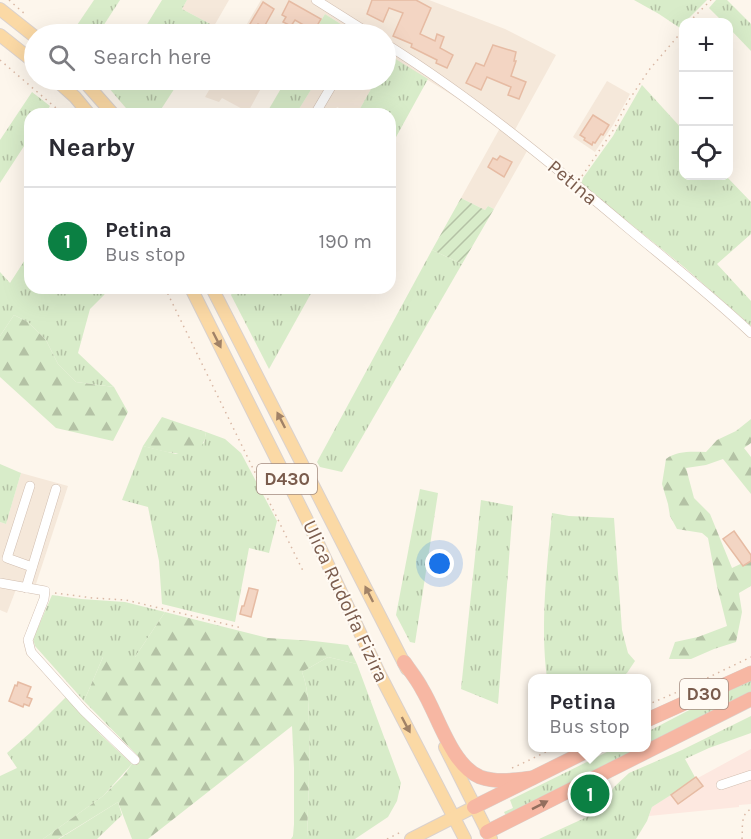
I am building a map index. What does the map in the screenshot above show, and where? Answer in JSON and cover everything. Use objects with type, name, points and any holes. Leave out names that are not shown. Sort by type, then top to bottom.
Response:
[{"type":"highway","points":[[404,662],[422,687],[451,748],[465,768],[480,777],[493,780],[531,778]]},
{"type":"highway","name":"D30","points":[[651,718],[751,673]]},
{"type":"highway","name":"D30","points":[[651,751],[751,699]]},
{"type":"highway","points":[[474,807],[583,752]]},
{"type":"highway","name":"D30","points":[[489,835],[649,752]]},
{"type":"main road","points":[[0,9],[24,28]]},
{"type":"main road","points":[[0,35],[24,54]]},
{"type":"main road","points":[[67,90],[84,108]]},
{"type":"main road","points":[[92,90],[108,108]]},
{"type":"main road","name":"Ulica Rudolfa Fizira","points":[[194,294],[306,518],[379,673],[465,839]]},
{"type":"main road","name":"Ulica Rudolfa Fizira","points":[[215,294],[404,662],[489,835]]},
{"type":"main road","points":[[411,839],[474,807]]},
{"type":"main road","name":"D30","points":[[473,839],[489,835]]},
{"type":"street","points":[[316,0],[352,24]]},
{"type":"street","name":"Petina","points":[[396,51],[495,119],[751,333]]},
{"type":"street","points":[[319,108],[329,90]]},
{"type":"street","points":[[30,486],[7,558],[32,567]]},
{"type":"street","points":[[26,588],[56,489]]},
{"type":"street","points":[[0,583],[45,591],[28,640],[31,652],[84,711],[135,760]]},
{"type":"street","points":[[721,785],[751,775]]},
{"type":"path","points":[[693,18],[711,0]]},
{"type":"path","points":[[575,184],[614,129],[627,103],[649,70],[679,35]]},
{"type":"path","points":[[0,60],[24,81]]},
{"type":"path","points":[[35,90],[56,108]]},
{"type":"path","points":[[168,294],[304,573]]},
{"type":"path","points":[[45,591],[126,600],[242,628]]},
{"type":"path","points":[[651,703],[751,657]]},
{"type":"path","points":[[505,769],[519,765],[544,752]]},
{"type":"path","points":[[742,839],[743,817],[747,810],[751,809]]},
{"type":"shaded area","points":[[187,0],[229,0],[215,24],[210,24],[182,9]]},
{"type":"shaded area","points":[[261,0],[429,0],[505,29],[556,55],[511,137],[527,151],[494,209],[488,206],[485,210],[461,198],[500,128],[473,108],[396,60],[396,24],[341,24],[325,14],[319,24],[247,24]]},
{"type":"shaded area","points":[[607,81],[630,94],[595,152],[573,137]]},
{"type":"shaded area","points":[[209,90],[260,90],[250,108],[241,108],[222,98],[219,102],[205,97]]},
{"type":"shaded area","points":[[311,90],[370,90],[360,108],[300,108]]},
{"type":"shaded area","points":[[21,473],[68,486],[35,587],[18,584],[7,613],[0,610],[0,522],[6,524]]},
{"type":"shaded area","points":[[751,749],[751,804],[649,816],[652,807],[696,779]]},
{"type":"green space","points":[[94,0],[120,0],[104,24],[78,24]]},
{"type":"green space","points":[[162,0],[187,0],[182,9],[210,24],[147,24]]},
{"type":"green space","points":[[634,0],[707,0],[689,18],[679,18],[679,27]]},
{"type":"green space","points":[[716,0],[727,0],[751,24],[751,51],[733,32],[733,18],[719,18],[709,8]]},
{"type":"green space","points":[[325,14],[341,24],[319,24]]},
{"type":"green space","points":[[396,59],[428,79],[396,137],[396,108],[360,108],[370,90],[396,90]]},
{"type":"green space","points":[[642,85],[679,126],[679,180],[730,180],[751,202],[751,234],[717,264],[751,301],[751,326],[684,267],[581,184],[613,136]]},
{"type":"green space","points":[[111,90],[174,90],[162,108],[126,108]]},
{"type":"green space","points":[[280,90],[311,90],[300,108],[270,108]]},
{"type":"green space","points":[[32,92],[50,106],[49,108],[24,108],[24,146],[0,183],[0,140]]},
{"type":"green space","points":[[461,198],[485,210],[488,206],[494,209],[462,264],[432,250]]},
{"type":"green space","points":[[432,250],[462,264],[342,472],[320,467],[317,462]]},
{"type":"green space","points":[[24,261],[24,294],[105,294],[90,309],[78,353],[114,387],[76,382],[58,364],[46,340],[28,322],[14,315],[0,336],[0,272],[10,283]]},
{"type":"green space","points":[[311,294],[269,369],[231,295]]},
{"type":"green space","points":[[14,315],[28,322],[46,340],[58,364],[76,382],[114,387],[128,412],[113,441],[56,428],[0,377],[0,336]]},
{"type":"green space","points":[[162,417],[206,432],[205,440],[200,448],[194,452],[176,453],[143,446]]},
{"type":"green space","points":[[751,419],[751,443],[744,448],[751,457],[751,494],[723,459],[706,465],[686,468],[694,498],[710,514],[732,568],[751,559],[751,586],[739,593],[742,612],[736,642],[691,659],[669,659],[675,642],[698,637],[727,626],[708,538],[702,533],[677,529],[670,516],[662,484],[666,459],[681,453],[706,452],[717,440],[736,431]]},
{"type":"green space","points":[[206,432],[225,439],[241,453],[277,521],[269,553],[249,548],[235,622],[162,604],[159,561],[148,507],[122,500],[143,446],[176,454],[204,443]]},
{"type":"green space","points":[[0,464],[21,473],[6,524],[0,522]]},
{"type":"green space","points":[[420,489],[438,493],[415,643],[410,642],[396,615]]},
{"type":"green space","points":[[481,500],[513,506],[498,704],[461,689]]},
{"type":"green space","points":[[552,513],[614,518],[622,630],[628,653],[635,661],[627,673],[547,674],[544,637],[546,575]]},
{"type":"green space","points":[[52,595],[125,602],[165,612],[135,657],[103,657],[84,701],[35,646],[33,639]]},
{"type":"green space","points":[[165,612],[268,638],[348,645],[357,664],[328,657],[302,672],[309,717],[307,839],[291,839],[294,824],[292,726],[148,839],[132,839],[118,802],[58,839],[43,839],[103,796],[123,776],[138,756],[84,701],[103,657],[135,657]]},
{"type":"green space","points":[[328,657],[357,664],[401,783],[397,801],[388,817],[355,839],[307,839],[309,717],[302,672]]},
{"type":"green space","points":[[751,678],[751,692],[651,743],[651,730]]},
{"type":"green space","points":[[66,697],[132,764],[103,796],[43,839],[0,839],[0,776],[17,768],[7,753]]},
{"type":"green space","points":[[751,716],[751,733],[685,759],[696,779],[652,807],[636,839],[539,839],[600,811],[614,787],[629,773]]},
{"type":"green space","points":[[607,752],[634,752],[506,816],[504,812],[513,808],[510,800]]},
{"type":"green space","points":[[118,802],[122,815],[97,839],[59,839]]},
{"type":"building","points":[[372,0],[416,0],[431,8],[420,34],[435,41],[437,34],[444,37],[440,48],[453,55],[447,68],[436,63],[437,60],[411,47],[412,44],[396,37],[396,29],[403,13],[389,8],[383,22],[367,14]]},
{"type":"building","points":[[289,1],[321,19],[318,24],[302,24],[295,20],[292,24],[287,24],[283,22],[286,17],[282,15]]},
{"type":"building","points":[[263,2],[274,9],[266,24],[250,24]]},
{"type":"building","points":[[493,45],[516,52],[514,61],[516,61],[511,76],[526,82],[519,99],[508,95],[511,87],[487,77],[481,90],[466,83],[476,63],[484,66]]},
{"type":"building","points":[[593,115],[609,125],[603,135],[601,134],[592,145],[580,135]]},
{"type":"building","points":[[500,156],[512,162],[504,177],[488,167],[493,158],[497,160]]},
{"type":"building","points":[[734,531],[751,555],[751,561],[743,566],[723,539]]},
{"type":"building","points":[[249,588],[258,590],[251,617],[240,614]]},
{"type":"building","points":[[18,682],[31,687],[27,697],[32,699],[29,706],[24,704],[23,707],[9,701]]},
{"type":"building","points":[[696,777],[703,786],[678,804],[671,795]]},
{"type":"place","name":"Petina","points":[[590,794]]}]
